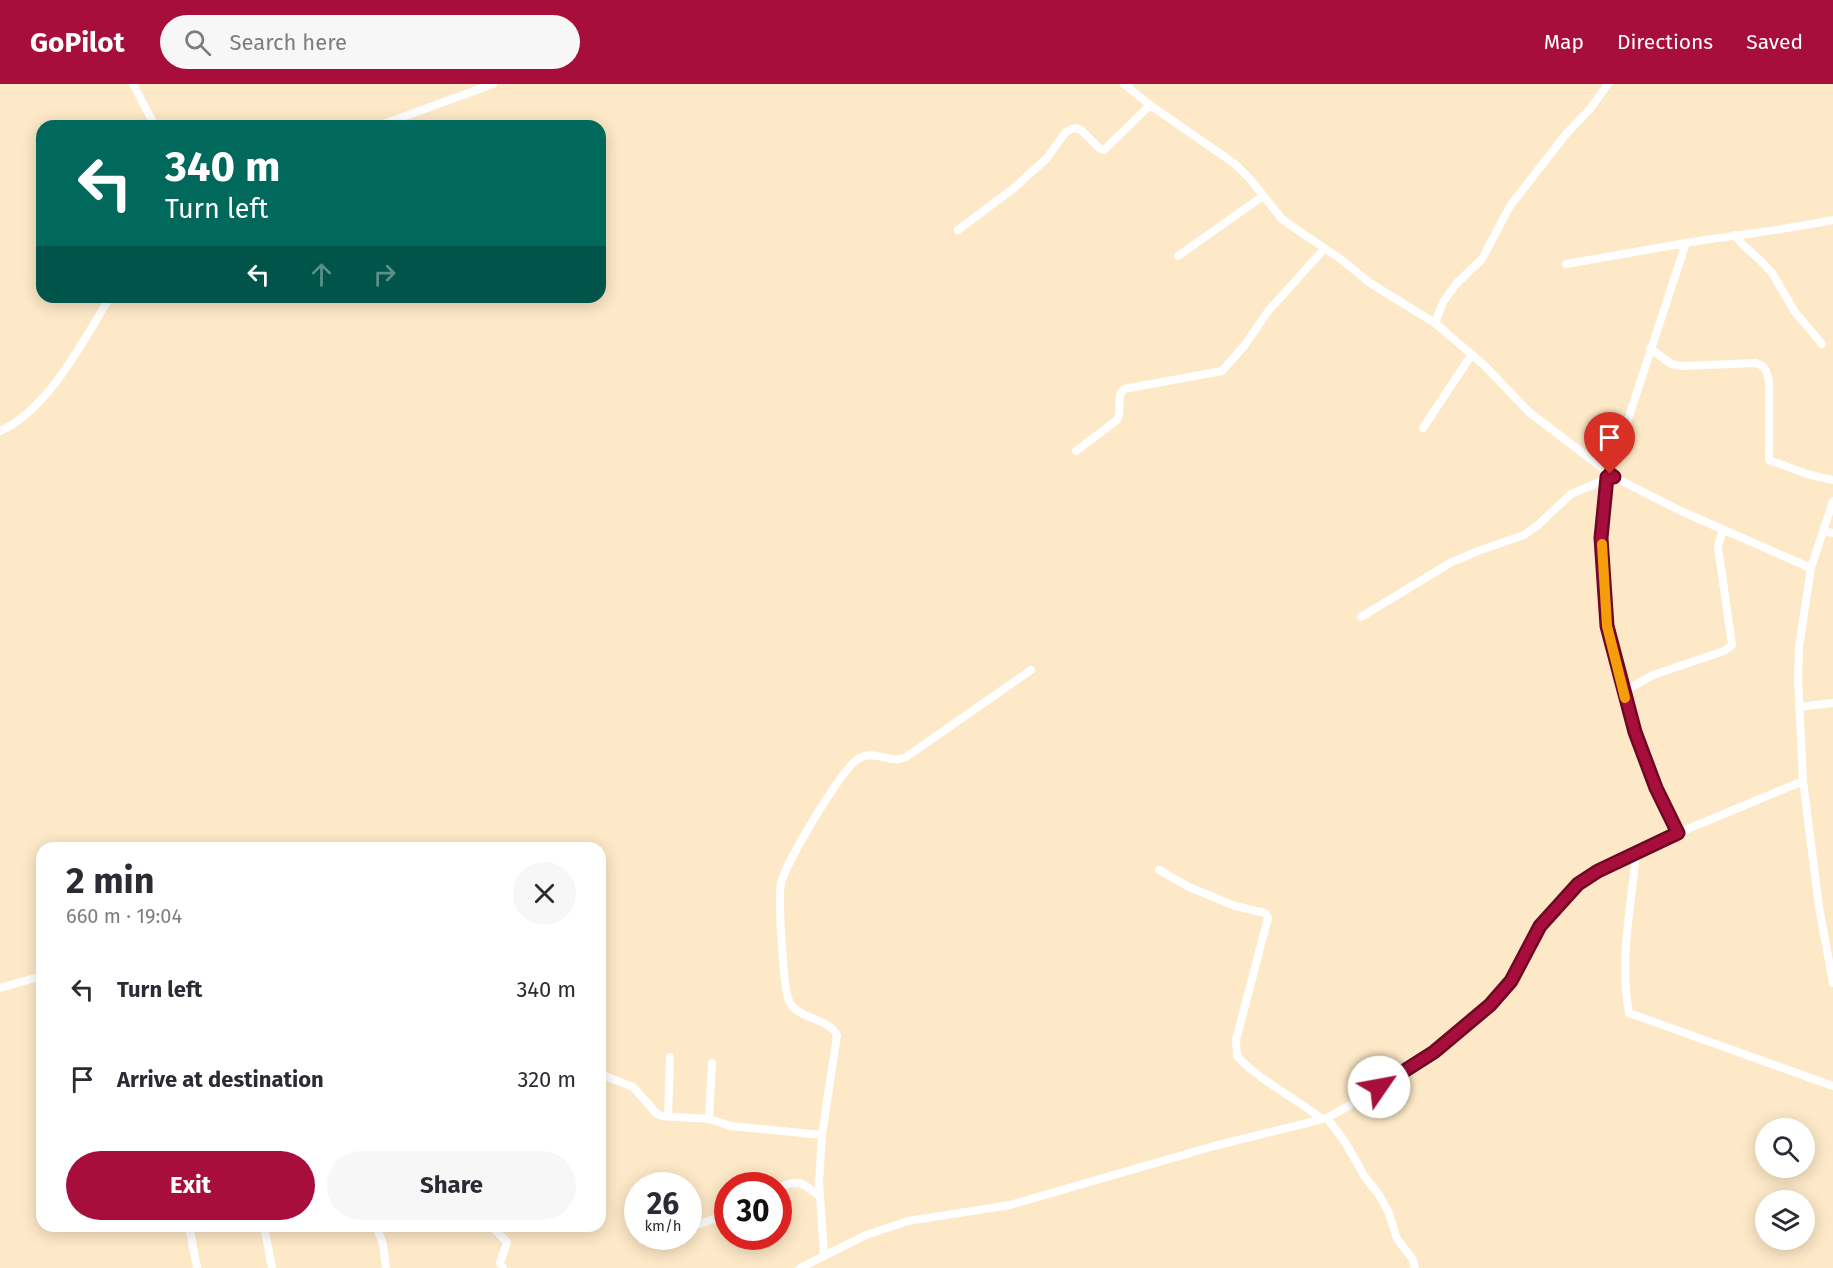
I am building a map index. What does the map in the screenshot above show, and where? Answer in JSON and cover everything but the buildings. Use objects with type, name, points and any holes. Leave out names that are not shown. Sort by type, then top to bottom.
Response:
[{"type":"street","points":[[133,84],[151,120]]},
{"type":"street","points":[[394,120],[493,84]]},
{"type":"street","points":[[1124,84],[1150,105],[1235,164],[1250,178],[1282,219],[1342,260],[1370,283],[1436,323],[1472,354],[1529,412],[1611,476],[1681,511],[1811,568]]},
{"type":"street","points":[[1436,323],[1443,302],[1457,283],[1482,259],[1510,206],[1608,84]]},
{"type":"street","points":[[958,230],[1014,188],[1047,158],[1065,133],[1071,129],[1081,130],[1104,150],[1150,105]]},
{"type":"street","points":[[1178,256],[1263,196]]},
{"type":"street","points":[[1566,264],[1735,234],[1790,229],[1833,220]]},
{"type":"street","points":[[1735,234],[1742,244],[1772,273],[1795,312],[1822,344]]},
{"type":"street","points":[[1678,833],[1656,788],[1623,692],[1607,626],[1601,538],[1611,476],[1650,348],[1686,243]]},
{"type":"street","points":[[1076,451],[1117,420],[1120,414],[1119,396],[1124,389],[1222,371],[1244,346],[1269,310],[1324,249]]},
{"type":"street","points":[[0,431],[13,426],[46,394],[60,377],[106,303]]},
{"type":"street","points":[[1650,348],[1671,364],[1682,366],[1756,363],[1762,365],[1767,370],[1769,382],[1769,460],[1807,474],[1833,480]]},
{"type":"street","points":[[1423,428],[1472,354]]},
{"type":"street","points":[[1361,617],[1450,563],[1524,535],[1539,525],[1571,494],[1611,476]]},
{"type":"street","points":[[1833,501],[1811,568],[1799,647],[1803,781],[1833,983]]},
{"type":"street","points":[[1623,692],[1653,675],[1724,651],[1732,645],[1718,548],[1721,535],[1726,531]]},
{"type":"street","points":[[1823,531],[1833,533]]},
{"type":"street","points":[[824,1255],[819,1196],[822,1135],[837,1035],[825,1024],[799,1012],[789,1000],[784,963],[781,899],[781,884],[785,872],[827,798],[855,760],[871,755],[890,760],[906,757],[1031,670]]},
{"type":"street","points":[[1799,707],[1833,703]]},
{"type":"street","points":[[800,1268],[866,1235],[908,1221],[1010,1205],[1214,1146],[1324,1119],[1366,1096],[1434,1052],[1490,1005],[1511,981],[1540,926],[1578,884],[1598,871],[1678,833],[1803,781]]},
{"type":"street","points":[[1636,854],[1624,964],[1625,992],[1629,1013],[1833,1086]]},
{"type":"street","points":[[1159,870],[1190,887],[1235,906],[1265,913],[1268,918],[1236,1040],[1237,1056],[1251,1070],[1324,1119],[1345,1142],[1365,1177],[1379,1195],[1389,1213],[1396,1239],[1412,1258],[1415,1268]]},
{"type":"street","points":[[0,988],[36,978]]},
{"type":"street","points":[[668,1118],[670,1057]]},
{"type":"street","points":[[709,1119],[712,1063]]},
{"type":"street","points":[[606,1076],[633,1087],[657,1114],[668,1118],[709,1119],[731,1126],[822,1135]]},
{"type":"street","points":[[792,1183],[802,1183],[819,1196]]},
{"type":"street","points":[[190,1232],[197,1268]]},
{"type":"street","points":[[265,1232],[272,1268]]},
{"type":"street","points":[[379,1232],[384,1244],[386,1268]]},
{"type":"street","points":[[497,1232],[507,1242],[500,1263],[503,1268]]},
{"type":"slow traffic","points":[[1602,544],[1607,626],[1625,698]]},
{"type":"route","points":[[1379,1087],[1434,1052],[1490,1005],[1511,981],[1540,926],[1578,884],[1598,871],[1678,833],[1656,788],[1635,732],[1607,626],[1601,538],[1607,477],[1614,477],[1610,474]]}]
